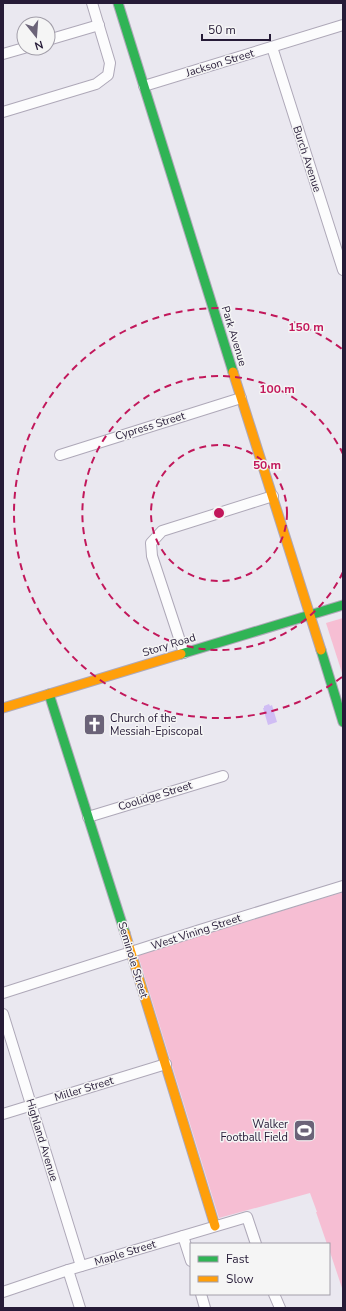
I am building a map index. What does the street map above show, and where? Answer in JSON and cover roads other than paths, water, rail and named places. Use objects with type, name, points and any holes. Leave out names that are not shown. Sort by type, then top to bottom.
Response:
[{"type":"street","points":[[3,112],[96,84],[108,75],[110,63],[92,3]]},
{"type":"street","name":"Park Avenue","points":[[118,3],[343,722]]},
{"type":"street","points":[[56,38],[98,25]]},
{"type":"street","name":"Jackson Street","points":[[144,86],[343,25]]},
{"type":"street","name":"Burch Avenue","points":[[272,47],[343,270]]},
{"type":"street","points":[[3,54],[16,50]]},
{"type":"street","name":"Cypress Street","points":[[60,455],[241,398]]},
{"type":"street","points":[[184,653],[152,556],[151,543],[162,531],[273,496]]},
{"type":"street","name":"Story Road","points":[[3,708],[343,605]]},
{"type":"street","name":"Seminole Street","points":[[49,694],[166,1064],[215,1226]]},
{"type":"street","name":"Coolidge Street","points":[[88,817],[223,776]]},
{"type":"street","name":"West Vining Street","points":[[3,993],[343,886]]},
{"type":"street","name":"Highland Avenue","points":[[3,1014],[81,1266]]},
{"type":"street","name":"Miller Street","points":[[3,1114],[166,1064]]},
{"type":"street","name":"Maple Street","points":[[3,1292],[81,1266],[247,1217],[256,1243]]},
{"type":"street","points":[[183,1236],[190,1258]]},
{"type":"street","points":[[68,1270],[80,1308]]},
{"type":"street","points":[[201,1295],[205,1308]]},
{"type":"street","points":[[274,1295],[280,1308]]},
{"type":"place","name":"Church of the Messiah-Episcopal","points":[[94,724]]},
{"type":"place","name":"Walker Football Field","points":[[304,1130]]}]
